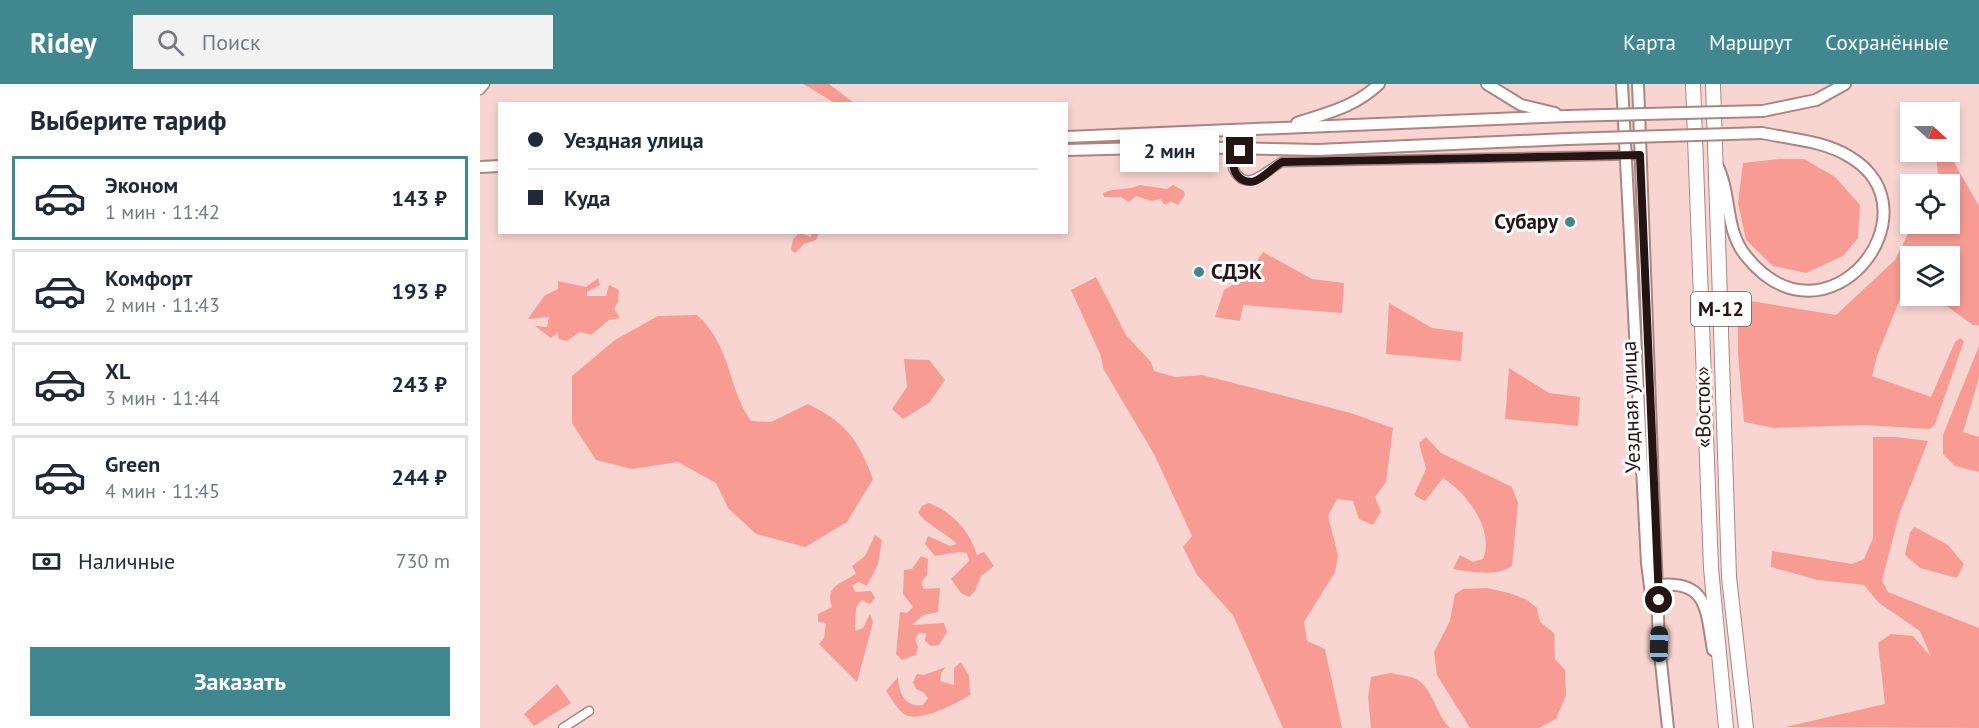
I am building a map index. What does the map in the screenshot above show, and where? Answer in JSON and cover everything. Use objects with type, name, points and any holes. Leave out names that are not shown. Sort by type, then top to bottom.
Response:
[{"type":"highway","name":"«Восток»","points":[[1693,84],[1707,490],[1726,728]]},
{"type":"highway","name":"«Восток»","points":[[1713,84],[1728,558],[1746,728]]},
{"type":"street","points":[[480,90],[485,84]]},
{"type":"street","points":[[1279,129],[1339,111],[1361,99],[1379,84]]},
{"type":"street","points":[[1487,84],[1521,105],[1567,116]]},
{"type":"street","name":"Уездная улица","points":[[1622,84],[1624,155],[1654,585],[1668,728]]},
{"type":"street","name":"Уездная улица","points":[[1638,84],[1654,585]]},
{"type":"street","points":[[1068,137],[1279,129],[1368,122],[1763,111],[1816,100],[1845,84]]},
{"type":"street","points":[[1068,150],[1186,147],[1318,150],[1762,133],[1835,149],[1860,164],[1873,180],[1881,198],[1884,213],[1880,241],[1875,251],[1846,281],[1826,289],[1799,288],[1778,281],[1752,263],[1736,240],[1730,223],[1725,183],[1717,165]]},
{"type":"street","points":[[1212,148],[1226,154],[1233,161]]},
{"type":"street","points":[[1244,150],[1235,155],[1233,161],[1236,174],[1246,182],[1259,179],[1282,162],[1640,155]]},
{"type":"street","points":[[480,167],[498,166]]},
{"type":"street","points":[[1654,585],[1685,585],[1703,603],[1721,684]]},
{"type":"street","points":[[563,728],[589,711]]},
{"type":"shaded area","points":[[803,84],[829,84],[853,102],[833,102]]},
{"type":"shaded area","points":[[1804,159],[1835,177],[1860,205],[1858,238],[1843,256],[1806,273],[1773,266],[1746,240],[1738,203],[1743,163]]},
{"type":"shaded area","points":[[1937,162],[1954,162],[1979,206],[1979,325],[1973,325],[1948,307],[1942,306],[1960,306],[1960,246],[1902,246],[1908,234],[1960,234],[1960,174],[1938,174]]},
{"type":"shaded area","points":[[1140,185],[1167,189],[1173,185],[1184,191],[1185,195],[1178,205],[1171,201],[1165,205],[1160,199],[1152,201],[1136,196],[1129,202],[1121,197],[1104,197],[1103,193],[1108,191]]},
{"type":"shaded area","points":[[799,234],[811,237],[811,234],[819,234],[816,240],[804,244],[795,253],[791,250],[793,239]]},
{"type":"shaded area","points":[[1900,250],[1900,299],[1877,356],[1872,376],[1931,397],[1955,342],[1960,338],[1964,341],[1935,424],[1930,429],[1863,425],[1774,428],[1744,422],[1738,354],[1738,299],[1836,315],[1895,260]]},
{"type":"shaded area","points":[[1263,252],[1312,279],[1344,283],[1342,313],[1243,305],[1240,321],[1215,317],[1224,290],[1247,276]]},
{"type":"shaded area","points":[[1096,277],[1126,335],[1151,362],[1154,371],[1175,377],[1202,375],[1351,413],[1393,428],[1386,482],[1375,497],[1381,512],[1373,525],[1359,519],[1353,501],[1337,499],[1328,516],[1338,555],[1335,572],[1304,622],[1307,641],[1325,649],[1342,728],[1283,728],[1233,615],[1197,575],[1183,547],[1192,536],[1154,454],[1104,370],[1100,354],[1071,290]]},
{"type":"shaded area","points":[[598,278],[600,285],[587,292],[587,296],[606,296],[609,285],[619,290],[618,302],[614,309],[620,318],[609,320],[591,335],[580,332],[567,341],[559,339],[557,333],[551,338],[535,326],[547,327],[549,317],[528,319],[544,296],[558,289],[558,281],[586,287]]},
{"type":"shaded area","points":[[1389,303],[1432,328],[1463,332],[1461,361],[1386,354]]},
{"type":"shaded area","points":[[697,315],[717,340],[737,395],[751,421],[771,422],[808,404],[841,426],[862,453],[873,479],[847,522],[805,547],[756,534],[728,508],[716,483],[678,462],[632,469],[596,460],[572,423],[572,376],[615,340],[658,316]]},
{"type":"shaded area","points":[[1979,346],[1979,378],[1963,432],[1979,437],[1979,472],[1955,466],[1943,454],[1943,435]]},
{"type":"shaded area","points":[[904,359],[929,360],[945,380],[929,403],[903,419],[892,409],[907,387]]},
{"type":"shaded area","points":[[1509,368],[1549,393],[1580,397],[1578,426],[1505,419]]},
{"type":"shaded area","points":[[1426,437],[1441,453],[1512,487],[1518,503],[1512,566],[1491,573],[1453,569],[1460,555],[1473,562],[1483,559],[1486,548],[1485,536],[1482,525],[1469,503],[1443,478],[1425,501],[1414,495],[1426,469],[1419,443]]},
{"type":"shaded area","points":[[1873,437],[1928,441],[1899,515],[1882,580],[1888,592],[1979,628],[1979,728],[1785,727],[1885,704],[1878,643],[1891,634],[1913,636],[1931,657],[1920,631],[1879,603],[1864,585],[1818,580],[1771,567],[1772,551],[1852,564],[1864,559],[1873,538]]},
{"type":"shaded area","points":[[929,503],[959,523],[970,538],[977,555],[984,552],[994,566],[981,576],[975,591],[969,597],[961,593],[951,579],[969,561],[967,553],[935,556],[925,544],[928,536],[950,546],[957,544],[918,513],[922,506]]},
{"type":"shaded area","points":[[1915,527],[1948,545],[1964,564],[1957,578],[1920,568],[1905,555],[1910,532]]},
{"type":"shaded area","points":[[875,535],[882,540],[878,564],[867,586],[859,582],[852,585],[855,592],[871,591],[875,598],[870,604],[862,600],[856,607],[855,631],[863,628],[870,614],[873,622],[857,682],[819,644],[824,638],[826,623],[818,622],[818,614],[832,607],[830,599],[833,589],[856,573],[852,566],[865,556]]},
{"type":"shaded area","points":[[921,556],[928,559],[927,575],[922,581],[923,589],[940,588],[938,612],[923,615],[912,625],[944,623],[947,632],[939,645],[931,646],[925,641],[926,633],[919,633],[915,639],[918,647],[916,655],[902,660],[896,654],[900,612],[907,613],[913,607],[903,594],[904,570],[912,569]]},
{"type":"shaded area","points":[[1487,588],[1527,600],[1537,608],[1540,622],[1554,633],[1555,659],[1565,670],[1566,695],[1556,719],[1539,728],[1470,728],[1437,675],[1434,652],[1450,621],[1455,594],[1463,589]]},
{"type":"shaded area","points":[[961,662],[969,676],[970,695],[937,711],[919,716],[904,714],[886,691],[898,677],[904,698],[912,704],[923,705],[928,698],[916,689],[913,682],[917,674],[924,675],[946,667],[941,673],[940,681],[954,685],[954,668]]},
{"type":"shaded area","points":[[1391,673],[1418,680],[1428,690],[1441,717],[1450,728],[1371,728],[1368,697],[1371,677]]},
{"type":"shaded area","points":[[557,684],[571,703],[534,726],[524,714]]},
{"type":"place","name":"Субару","points":[[1570,222]]},
{"type":"place","name":"СДЭК","points":[[1199,272]]},
{"type":"route","points":[[1240,151],[1233,158],[1233,168],[1240,179],[1246,182],[1259,179],[1282,162],[1640,155],[1659,600]]}]
